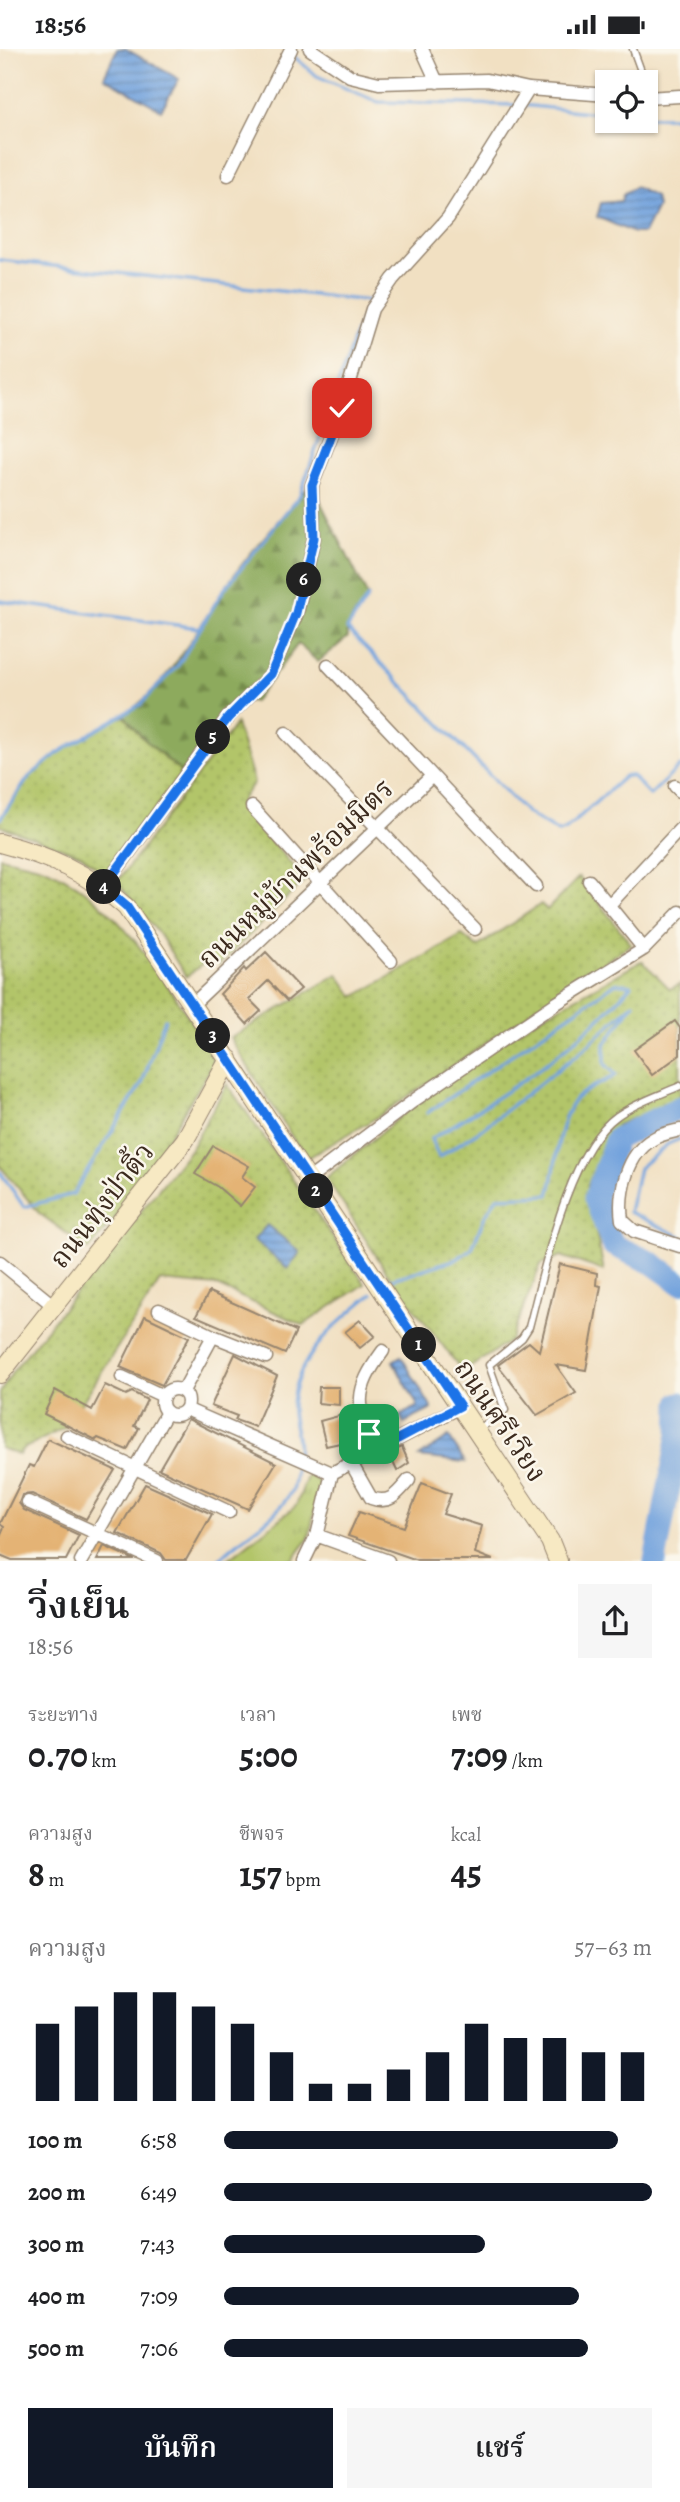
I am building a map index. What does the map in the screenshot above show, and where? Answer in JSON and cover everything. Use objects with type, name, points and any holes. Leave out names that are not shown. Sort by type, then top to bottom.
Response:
[{"type":"main road","name":"ถนนศรีเวียง","points":[[0,843],[70,866],[104,887],[127,907],[309,1179],[449,1413],[476,1431],[550,1541],[558,1560]]},
{"type":"main road","name":"ถนนทุ่งป่าติ้ว","points":[[0,1374],[185,1140],[229,1059]]},
{"type":"street","points":[[228,175],[291,49]]},
{"type":"street","points":[[310,49],[350,76],[379,83],[487,81],[529,89],[595,94]]},
{"type":"street","points":[[422,49],[437,82]]},
{"type":"street","points":[[104,887],[228,718],[271,674],[296,613],[314,538],[312,485],[342,408],[372,309],[393,279],[448,218],[529,89]]},
{"type":"street","points":[[658,97],[680,96]]},
{"type":"street","points":[[328,665],[536,886]]},
{"type":"street","points":[[286,733],[475,929]]},
{"type":"street","name":"ถนนหมู่บ้านพร้อมมิตร","points":[[192,1005],[432,776]]},
{"type":"street","points":[[252,807],[391,961]]},
{"type":"street","points":[[608,905],[680,829]]},
{"type":"street","points":[[590,881],[644,949]]},
{"type":"street","points":[[309,1179],[544,1011],[644,949],[680,912]]},
{"type":"street","points":[[680,1130],[652,1139],[631,1165],[620,1202],[622,1220],[634,1230],[680,1246]]},
{"type":"street","points":[[0,1262],[54,1306]]},
{"type":"street","points":[[159,1310],[266,1357]]},
{"type":"street","points":[[183,1391],[213,1336]]},
{"type":"street","points":[[377,1450],[359,1402],[367,1373],[383,1351]]},
{"type":"street","points":[[122,1377],[163,1396]]},
{"type":"street","points":[[169,1389],[183,1391],[188,1398],[186,1409],[176,1415],[167,1412],[162,1405],[163,1396],[169,1389]]},
{"type":"street","points":[[186,1409],[332,1473]]},
{"type":"street","points":[[81,1560],[137,1468],[167,1412]]},
{"type":"street","points":[[304,1560],[316,1535],[332,1473],[449,1413]]},
{"type":"street","points":[[67,1436],[229,1513]]},
{"type":"street","points":[[351,1463],[371,1498],[382,1502],[394,1498],[409,1480]]},
{"type":"street","points":[[28,1502],[157,1560]]},
{"type":"street","points":[[316,1535],[387,1560]]},
{"type":"lane","points":[[633,49],[640,70]]},
{"type":"lane","points":[[476,1431],[505,1410],[489,1365],[522,1338],[529,1327],[558,1219],[594,1143],[618,1114],[680,1086]]},
{"type":"green space","points":[[312,485],[368,597],[347,629],[348,637],[318,662],[298,644],[254,702],[236,698],[182,773],[142,737],[124,715],[139,704],[166,675],[240,567],[300,495]]},
{"type":"green space","points":[[124,715],[142,737],[182,773],[106,875],[81,855],[0,826],[0,820],[29,777],[58,753]]},
{"type":"green space","points":[[236,724],[254,782],[239,804],[305,880],[219,965],[211,958],[186,977],[160,935],[117,882]]},
{"type":"green space","points":[[0,857],[47,869],[73,883],[119,922],[157,971],[208,1046],[214,1063],[126,1206],[89,1250],[39,1213],[0,1166]]},
{"type":"green space","points":[[579,877],[631,944],[379,1116],[306,1159],[230,1038],[338,974],[354,997],[462,935],[477,947],[541,904],[547,910]]},
{"type":"green space","points":[[642,961],[670,989],[680,984],[680,1099],[617,1125],[587,1186],[604,1271],[561,1256],[541,1264],[510,1341],[463,1372],[388,1274],[326,1178],[433,1090],[527,1025]]},
{"type":"green space","points":[[227,1084],[365,1284],[303,1325],[217,1286],[160,1281],[66,1427],[21,1450],[19,1455],[0,1448],[0,1393],[13,1371],[190,1150]]},
{"type":"green space","points":[[308,1474],[320,1483],[309,1538],[293,1560],[226,1561],[296,1506]]},
{"type":"water","points":[[117,49],[126,49],[179,79],[161,110],[104,77]]},
{"type":"water","points":[[635,187],[655,197],[657,207],[644,233],[634,233],[597,217],[601,203],[621,201],[623,195]]},
{"type":"water","points":[[267,1225],[300,1252],[288,1269],[254,1240]]},
{"type":"water","points":[[401,1356],[432,1409],[404,1423],[400,1416],[418,1406],[393,1361]]},
{"type":"water","points":[[449,1437],[465,1462],[419,1457]]},
{"type":"building","points":[[266,952],[301,989],[287,1001],[268,981],[249,999],[261,1011],[247,1024],[220,994],[244,968],[246,971]]},
{"type":"building","points":[[675,1021],[680,1028],[680,1055],[652,1075],[634,1050]]},
{"type":"building","points":[[213,1146],[249,1166],[242,1177],[255,1187],[240,1206],[218,1187],[195,1174]]},
{"type":"building","points":[[560,1264],[597,1273],[596,1285],[601,1286],[586,1370],[556,1365],[576,1393],[537,1415],[498,1365],[529,1342],[539,1351]]},
{"type":"building","points":[[209,1292],[296,1331],[285,1354],[196,1316]]},
{"type":"building","points":[[145,1316],[189,1337],[162,1385],[120,1367]]},
{"type":"building","points":[[360,1320],[375,1336],[360,1348],[345,1332]]},
{"type":"building","points":[[235,1354],[277,1376],[255,1427],[235,1420],[237,1416],[211,1406]]},
{"type":"building","points":[[105,1385],[126,1395],[132,1392],[147,1400],[134,1426],[139,1428],[127,1450],[98,1438],[96,1440],[44,1414],[55,1390],[92,1410]]},
{"type":"building","points":[[319,1387],[339,1387],[339,1405],[318,1403]]},
{"type":"building","points":[[346,1414],[354,1440],[326,1446],[320,1421]]},
{"type":"building","points":[[188,1419],[276,1463],[248,1509],[159,1469]]},
{"type":"building","points":[[48,1439],[115,1470],[86,1519],[32,1494],[22,1495],[19,1503],[24,1510],[79,1535],[66,1560],[12,1560],[0,1555],[0,1536],[4,1527],[0,1524],[29,1465],[34,1467]]},
{"type":"building","points":[[402,1447],[409,1463],[397,1471],[389,1453]]},
{"type":"building","points":[[422,1483],[451,1494],[443,1514],[482,1526],[475,1553],[493,1560],[417,1560],[348,1536],[359,1512],[404,1527]]},
{"type":"building","points":[[145,1484],[212,1514],[186,1560],[166,1560],[161,1553],[117,1533]]},
{"type":"building","points":[[104,1546],[135,1560],[97,1560]]},
{"type":"waterway","points":[[291,54],[317,76],[378,102],[515,105]]},
{"type":"waterway","points":[[522,105],[595,113]]},
{"type":"waterway","points":[[658,117],[680,117]]},
{"type":"waterway","points":[[0,260],[369,301]]},
{"type":"waterway","points":[[0,819],[29,777],[58,753],[141,704],[178,665],[223,591],[300,495],[355,335],[369,301],[377,292]]},
{"type":"waterway","points":[[368,597],[347,629],[527,813],[558,832],[565,830],[625,776],[632,776],[650,795],[680,766]]},
{"type":"waterway","points":[[0,601],[199,628]]},
{"type":"waterway","points":[[389,1280],[457,1259],[472,1248],[484,1218],[497,1197],[549,1195],[563,1122],[574,1101],[582,1093],[616,1075],[605,1064],[605,1044],[634,1003],[579,1053],[479,1131],[439,1157],[431,1139],[485,1106],[563,1051],[631,985],[616,983],[427,1113]]},
{"type":"waterway","points":[[0,1172],[24,1207],[73,1194],[142,1083],[165,1019]]},
{"type":"waterway","points":[[680,1107],[616,1139],[595,1198],[613,1245],[652,1263],[680,1283]]},
{"type":"waterway","points":[[680,1139],[668,1144],[639,1168],[629,1212],[680,1236]]},
{"type":"waterway","points":[[297,1455],[292,1406],[300,1373],[309,1357],[332,1329],[372,1294]]},
{"type":"waterway","points":[[655,1561],[679,1434],[680,1403]]},
{"type":"waterway","points":[[218,1561],[285,1501],[293,1487],[296,1462]]},
{"type":"route","points":[[342,408],[312,485],[314,538],[296,613],[271,674],[228,718],[104,887],[127,907],[460,1406],[377,1450],[369,1434]]}]
